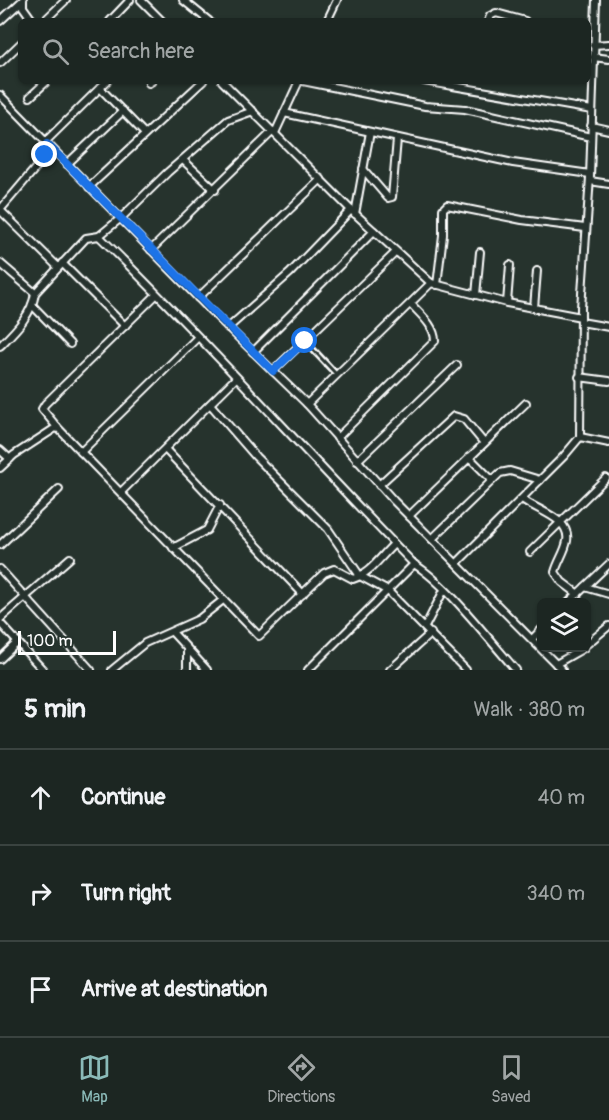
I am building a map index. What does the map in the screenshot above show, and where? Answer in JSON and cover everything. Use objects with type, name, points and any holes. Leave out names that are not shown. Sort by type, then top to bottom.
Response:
[{"type":"street","points":[[23,0],[23,8],[31,18]]},
{"type":"street","points":[[0,21],[23,0]]},
{"type":"street","points":[[47,18],[66,0]]},
{"type":"street","points":[[113,18],[130,0]]},
{"type":"street","points":[[141,0],[159,18]]},
{"type":"street","points":[[183,0],[205,18]]},
{"type":"street","points":[[328,18],[337,0]]},
{"type":"street","points":[[591,63],[596,0]]},
{"type":"street","points":[[489,18],[496,13],[514,18]]},
{"type":"street","points":[[593,45],[609,44]]},
{"type":"street","points":[[0,63],[18,46]]},
{"type":"street","points":[[593,57],[609,59]]},
{"type":"street","points":[[30,97],[44,84]]},
{"type":"street","points":[[104,84],[46,143],[39,164],[0,210],[125,326]]},
{"type":"street","points":[[89,187],[200,84]]},
{"type":"street","points":[[225,84],[353,212],[434,284],[609,327]]},
{"type":"street","points":[[151,250],[274,132],[298,84]]},
{"type":"street","points":[[318,84],[424,106],[465,109],[591,137]]},
{"type":"street","points":[[441,84],[591,110]]},
{"type":"street","points":[[457,563],[540,480],[580,436],[579,377],[585,228],[590,178],[590,84]]},
{"type":"street","points":[[100,88],[145,134]]},
{"type":"street","points":[[0,95],[151,250],[307,404],[379,485],[562,670]]},
{"type":"street","points":[[67,164],[123,111]]},
{"type":"street","points":[[0,346],[23,321],[32,305],[35,293],[86,238],[99,236],[121,218],[228,120],[253,111]]},
{"type":"street","points":[[284,113],[397,139],[590,178],[609,184]]},
{"type":"street","points":[[591,126],[609,130]]},
{"type":"street","points":[[228,327],[290,273],[353,212],[370,132]]},
{"type":"street","points":[[363,169],[388,198],[392,197],[397,139]]},
{"type":"street","points":[[183,160],[215,190]]},
{"type":"street","points":[[198,297],[321,179]]},
{"type":"street","points":[[307,404],[336,374],[434,284],[442,243],[443,209],[447,205],[522,220],[585,228]]},
{"type":"street","points":[[253,352],[374,231]]},
{"type":"street","points":[[99,236],[394,544],[444,590],[516,670]]},
{"type":"street","points":[[273,371],[396,252]]},
{"type":"street","points":[[476,295],[480,252]]},
{"type":"street","points":[[0,264],[35,293]]},
{"type":"street","points":[[507,303],[510,265]]},
{"type":"street","points":[[534,308],[537,271]]},
{"type":"street","points":[[156,295],[45,404],[42,409],[44,414],[57,428],[259,636],[329,570],[334,569],[353,579],[368,572],[394,544]]},
{"type":"street","points":[[337,438],[435,341],[435,333],[431,326],[411,304]]},
{"type":"street","points":[[32,305],[70,344]]},
{"type":"street","points":[[81,452],[197,338]]},
{"type":"street","points":[[357,461],[457,365]]},
{"type":"street","points":[[579,377],[609,381]]},
{"type":"street","points":[[121,492],[236,378]]},
{"type":"street","points":[[409,516],[526,403]]},
{"type":"street","points":[[210,404],[256,457],[328,530],[360,576],[388,591],[466,670]]},
{"type":"street","points":[[379,485],[454,416],[464,419],[484,443]]},
{"type":"street","points":[[0,468],[57,428]]},
{"type":"street","points":[[580,436],[609,443]]},
{"type":"street","points":[[165,448],[303,594]]},
{"type":"street","points":[[0,450],[10,459]]},
{"type":"street","points":[[470,457],[492,480]]},
{"type":"street","points":[[432,539],[500,473],[510,471],[540,480]]},
{"type":"street","points":[[530,552],[606,478]]},
{"type":"street","points":[[0,545],[59,489]]},
{"type":"street","points":[[522,498],[534,508],[562,522],[567,531],[567,541],[555,572],[562,582],[578,594]]},
{"type":"street","points":[[173,548],[207,530],[220,505]]},
{"type":"street","points":[[44,670],[0,621],[70,558]]},
{"type":"street","points":[[308,670],[414,564]]},
{"type":"street","points":[[574,598],[609,564]]},
{"type":"street","points":[[0,569],[92,670]]},
{"type":"street","points":[[585,587],[609,594]]},
{"type":"street","points":[[390,670],[428,630],[444,590]]},
{"type":"street","points":[[112,670],[145,643],[173,633],[199,619],[223,600]]},
{"type":"street","points":[[591,641],[609,626]]},
{"type":"street","points":[[173,633],[207,670]]},
{"type":"street","points":[[532,639],[537,634]]},
{"type":"street","points":[[0,659],[18,642]]},
{"type":"street","points":[[187,649],[187,670]]},
{"type":"street","points":[[556,664],[575,652]]},
{"type":"lane","points":[[305,341],[336,374]]},
{"type":"route","points":[[45,155],[47,144],[273,371],[305,341]]}]
